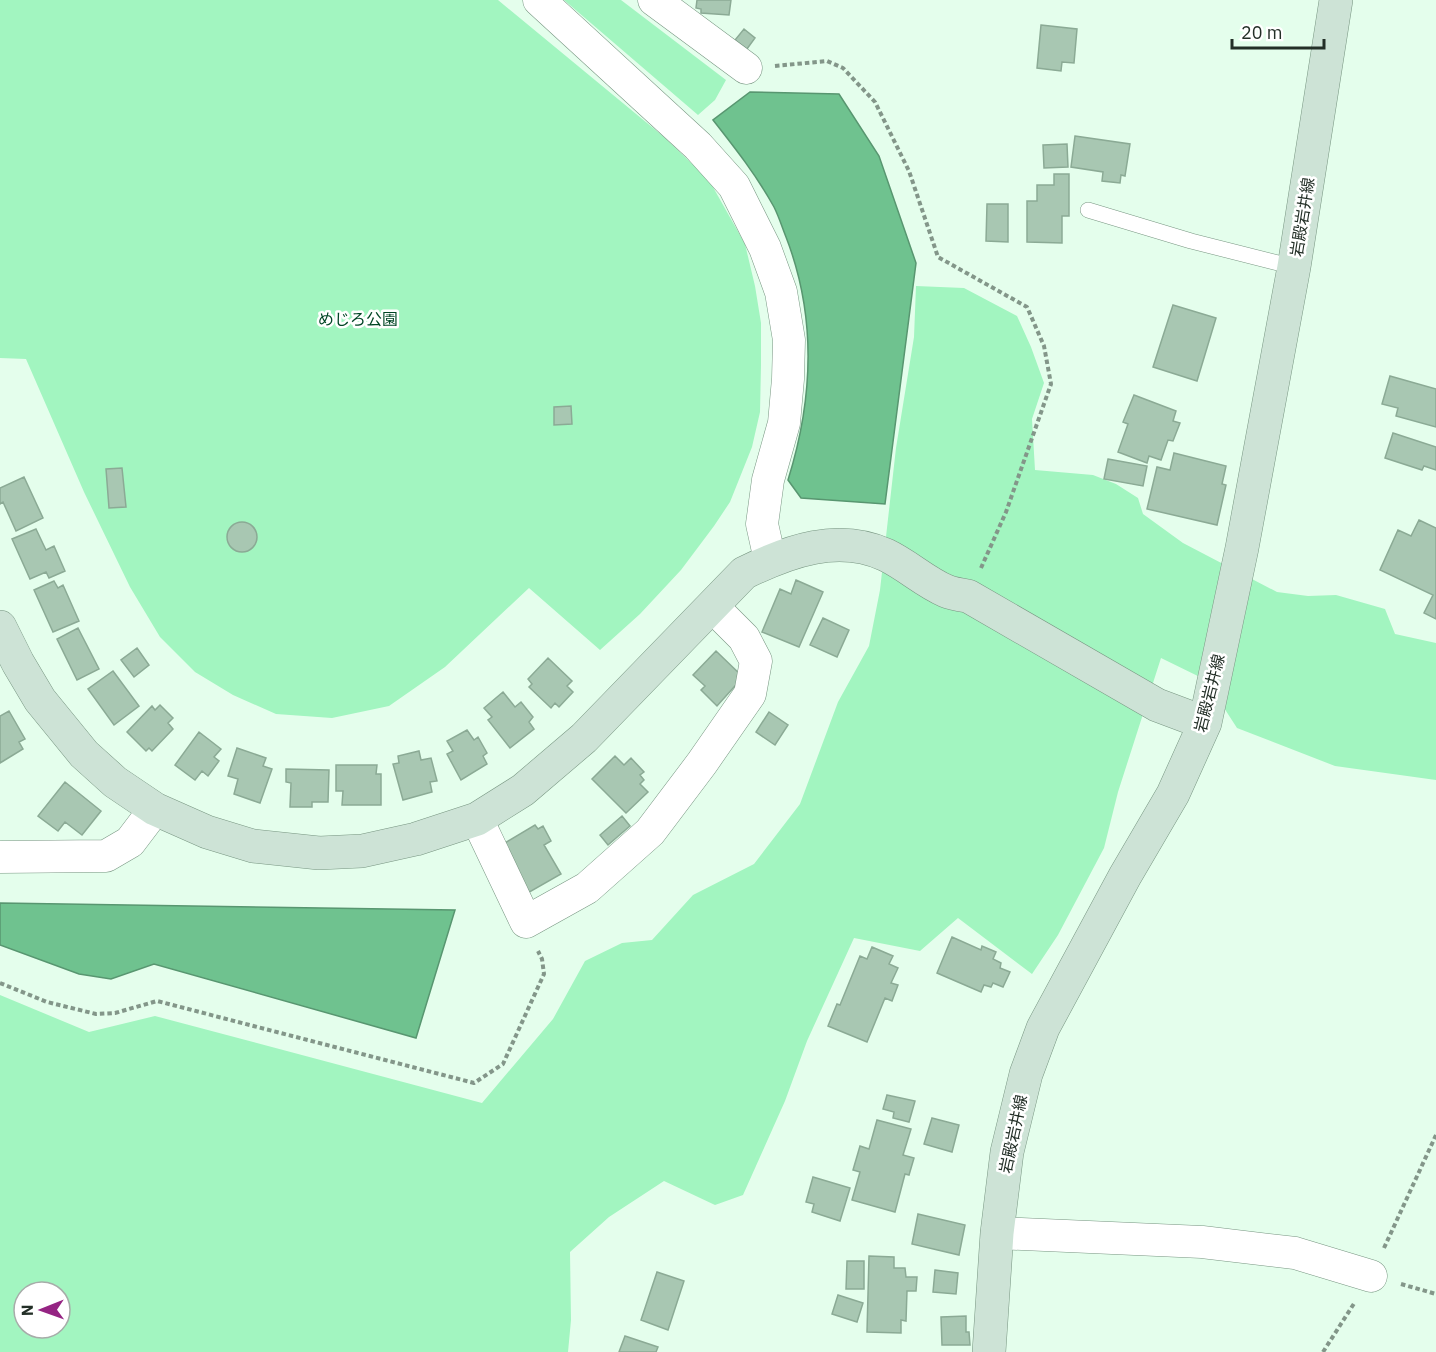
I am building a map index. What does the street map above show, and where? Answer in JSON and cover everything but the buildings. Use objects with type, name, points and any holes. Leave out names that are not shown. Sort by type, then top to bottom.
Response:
[{"type":"street","points":[[539,0],[698,146],[734,186],[765,248],[781,292],[789,340],[784,423],[768,480],[762,524],[770,560]]},
{"type":"street","name":"岩殿岩井線","points":[[989,1352],[997,1233],[1007,1152],[1026,1074],[1043,1028],[1125,876],[1173,794],[1205,723],[1242,548],[1294,267],[1336,0]]},
{"type":"street","points":[[657,1],[746,68]]},
{"type":"street","points":[[0,627],[40,700],[84,754],[115,782],[155,809],[207,832],[253,846],[319,853],[373,849],[416,839],[477,819],[523,790],[584,738],[744,573],[770,560],[816,547],[851,544],[886,555],[946,591],[968,596],[1157,705],[1205,723]]},
{"type":"street","points":[[477,819],[526,922],[587,888],[650,832],[750,694],[756,661],[744,638],[713,607]]},
{"type":"street","points":[[0,857],[106,856],[130,842],[155,809]]},
{"type":"street","points":[[997,1233],[1214,1244],[1295,1253],[1371,1276]]},
{"type":"lane","points":[[1088,210],[1191,241],[1294,267]]},
{"type":"path","points":[[746,68],[828,61],[843,68],[875,102],[909,171],[938,257],[1027,307],[1044,346],[1051,384],[1006,513],[968,596]]},
{"type":"path","points":[[0,983],[47,1002],[96,1014],[115,1012],[157,1001],[474,1083],[503,1064],[544,974],[542,959],[526,922]]},
{"type":"path","points":[[1323,1352],[1371,1276],[1436,1135]]},
{"type":"path","points":[[1371,1276],[1436,1294]]},
{"type":"green space","name":"めじろ公園","points":[[0,0],[498,0],[664,137],[709,180],[745,244],[761,323],[760,412],[752,447],[730,502],[681,570],[640,614],[600,650],[529,588],[445,667],[389,706],[332,718],[276,714],[233,695],[195,672],[160,637],[130,587],[84,492],[26,359],[0,358]]},
{"type":"green space","points":[[564,0],[621,0],[726,80],[715,100],[698,115]]},
{"type":"green space","points":[[916,286],[964,288],[1017,316],[1044,383],[1032,419],[1035,470],[1093,475],[1116,484],[1138,498],[1143,514],[1183,543],[1277,592],[1308,596],[1336,595],[1385,609],[1395,634],[1436,643],[1436,780],[1335,766],[1237,728],[1206,680],[1161,658],[1118,792],[1104,848],[1058,935],[1032,974],[958,918],[920,951],[854,938],[807,1041],[785,1101],[743,1195],[715,1205],[664,1181],[609,1217],[570,1252],[571,1320],[568,1352],[0,1352],[0,995],[89,1032],[155,1016],[482,1103],[553,1019],[585,961],[622,943],[652,940],[693,895],[754,864],[800,804],[838,702],[869,646],[880,590],[896,448],[914,337]]},
{"type":"shaded area","points":[[750,92],[839,94],[879,156],[916,263],[885,504],[801,498],[788,480],[803,420],[807,389],[807,328],[803,297],[796,267],[774,207],[753,173],[713,120]]},
{"type":"shaded area","points":[[0,903],[455,910],[416,1038],[154,964],[111,979],[79,974],[0,945]]}]
